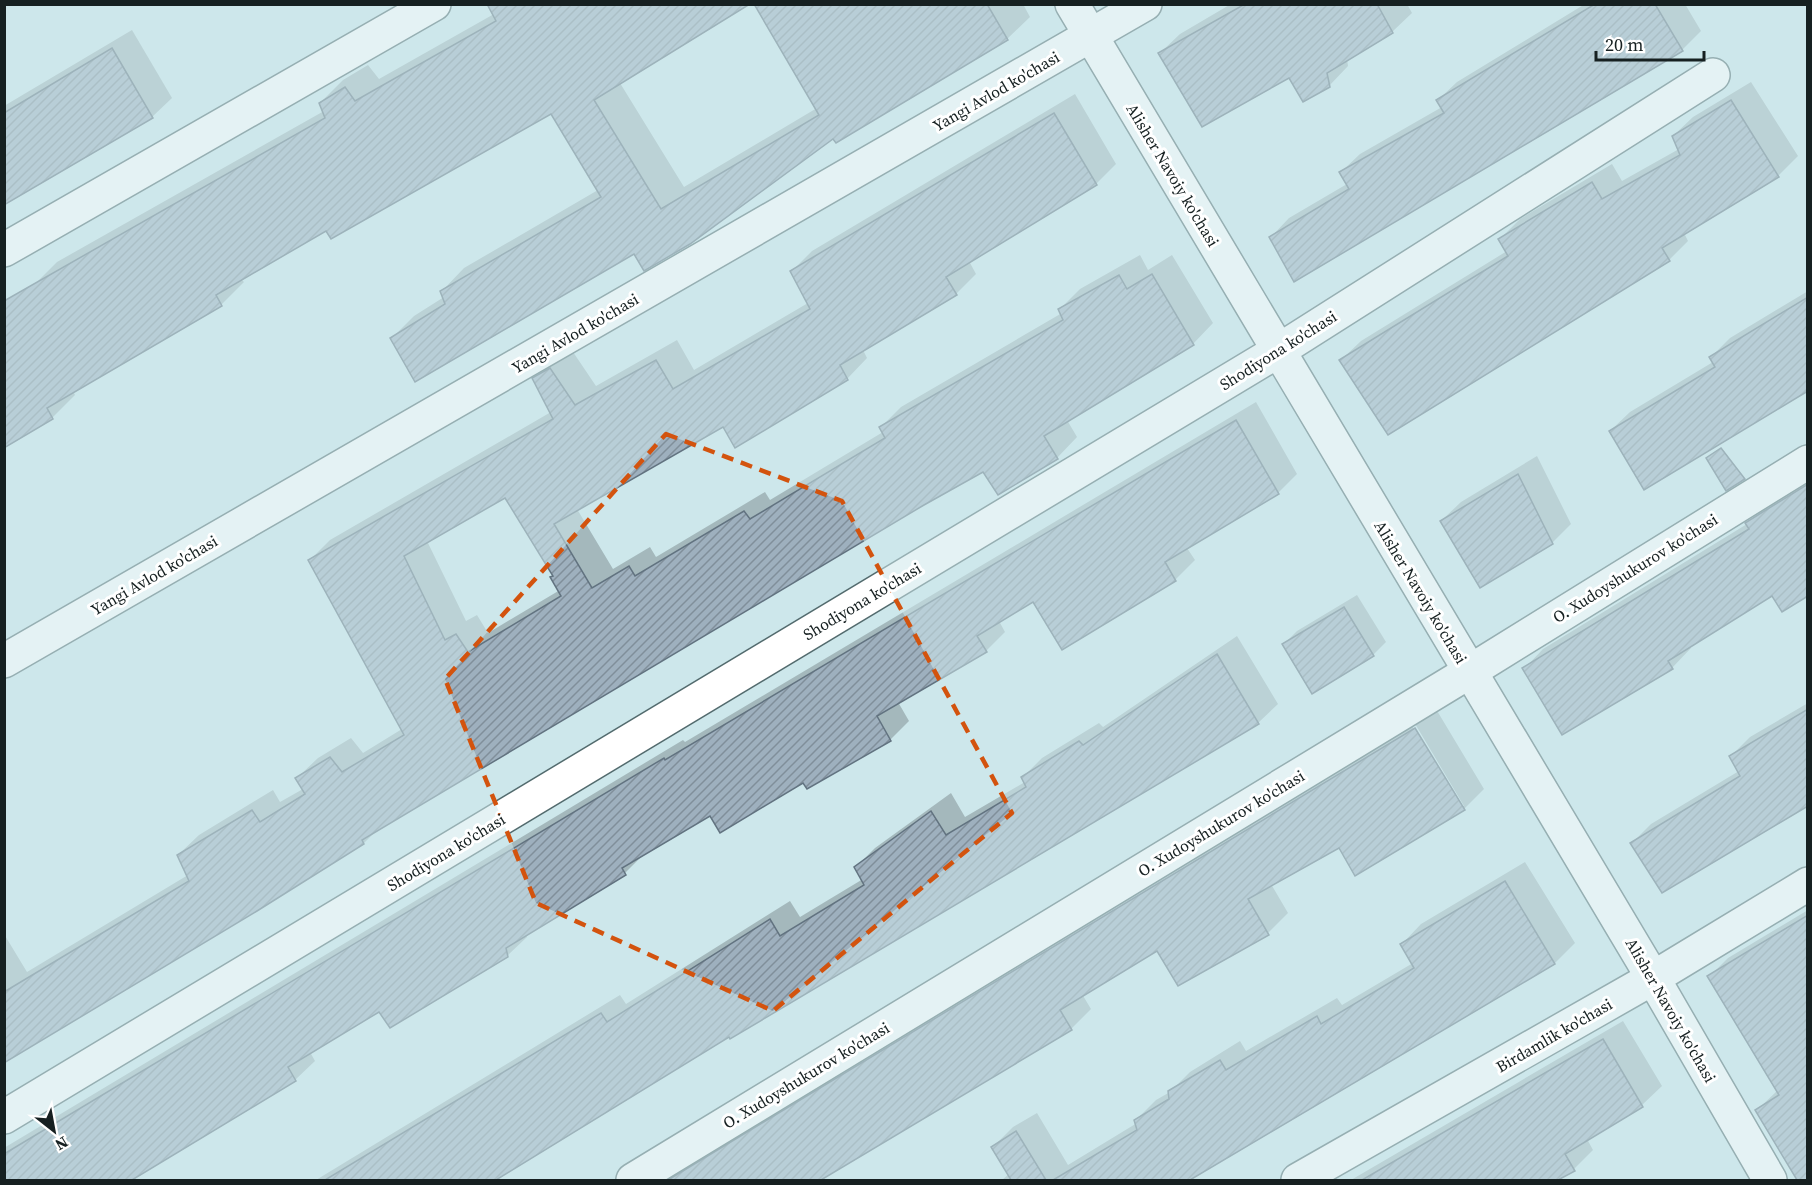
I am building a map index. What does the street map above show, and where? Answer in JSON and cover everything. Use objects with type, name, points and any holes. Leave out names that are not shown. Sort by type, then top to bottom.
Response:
[{"type":"street","points":[[4,250],[434,4]]},
{"type":"street","name":"Alisher Navoiy ko'chasi","points":[[1072,4],[1653,978],[1770,1180]]},
{"type":"street","name":"Yangi Avlod ko'chasi","points":[[4,661],[1146,4]]},
{"type":"street","name":"Shodiyona ko'chasi","points":[[4,1117],[1278,351],[1713,75]]},
{"type":"street","name":"O. Xudoyshukurov ko'chasi","points":[[633,1180],[1469,672],[1808,462]]},
{"type":"street","name":"Birdamlik ko'chasi","points":[[1298,1180],[1653,978],[1808,884]]},
{"type":"highlighted area","points":[[666,434],[842,501],[1012,813],[773,1011],[536,903],[445,679]]},
{"type":"building","points":[[487,4],[750,4],[594,100],[661,209],[819,115],[754,4],[987,4],[1008,40],[836,143],[833,139],[690,244],[644,271],[634,254],[415,382],[390,338],[445,304],[440,291],[601,197],[551,114],[331,239],[326,231],[216,295],[222,306],[47,408],[53,419],[4,448],[4,301],[325,118],[319,103],[345,87],[355,101],[496,21]]},
{"type":"building","points":[[1245,4],[1377,4],[1393,33],[1327,73],[1330,87],[1303,102],[1289,78],[1202,127],[1158,53]]},
{"type":"building","points":[[1595,4],[1655,4],[1683,51],[1294,282],[1269,237],[1349,189],[1339,172],[1444,113],[1436,100]]},
{"type":"building","points":[[112,48],[153,118],[4,205],[4,113]]},
{"type":"building","points":[[1731,100],[1779,177],[1662,248],[1670,261],[1388,435],[1339,360],[1508,256],[1498,239],[1592,182],[1602,199],[1680,155],[1672,136]]},
{"type":"building","points":[[1054,113],[1097,185],[946,277],[957,295],[840,365],[848,380],[735,448],[723,427],[554,524],[592,588],[629,566],[635,576],[744,511],[750,519],[885,438],[879,427],[1063,320],[1058,309],[1119,275],[1127,289],[1152,274],[1194,345],[1044,436],[1058,459],[998,495],[983,472],[924,505],[362,840],[364,844],[257,911],[4,1063],[4,992],[189,881],[177,855],[252,810],[260,822],[305,794],[295,778],[330,757],[342,772],[404,735],[308,560],[553,419],[532,378],[550,368],[575,405],[656,360],[673,389],[810,309],[790,271]],"holes":[[[505,498],[553,576],[550,577],[561,596],[468,652],[456,634],[445,640],[404,556]]]},
{"type":"building","points":[[1808,297],[1808,391],[1644,490],[1609,431],[1715,367],[1709,357]]},
{"type":"building","points":[[1236,420],[1279,494],[1165,562],[1176,581],[1062,650],[1033,602],[977,636],[987,652],[877,716],[891,741],[807,789],[803,783],[720,833],[710,816],[622,868],[626,875],[506,948],[508,957],[390,1028],[379,1012],[288,1067],[296,1081],[132,1180],[4,1180],[4,1154],[664,758],[665,760]]},
{"type":"building","points":[[1721,448],[1745,479],[1726,491],[1706,458]]},
{"type":"building","points":[[1518,474],[1553,544],[1480,588],[1440,521]]},
{"type":"building","points":[[1808,484],[1808,596],[1782,612],[1772,596],[1668,661],[1673,669],[1562,735],[1522,668],[1749,529],[1745,523]]},
{"type":"building","points":[[1344,607],[1374,656],[1312,694],[1282,644]]},
{"type":"building","points":[[1217,654],[1259,724],[730,1039],[729,1037],[496,1180],[325,1180],[601,1013],[607,1022],[770,919],[780,936],[864,885],[854,867],[931,811],[946,835],[1026,787],[1021,777],[1079,741],[1083,745]]},
{"type":"building","points":[[1808,709],[1808,806],[1662,893],[1630,843],[1740,776],[1729,756]]},
{"type":"building","points":[[1415,728],[1465,810],[1355,876],[1339,848],[1248,899],[1269,935],[1178,986],[1157,951],[1060,1010],[1072,1030],[821,1180],[668,1180]]},
{"type":"building","points":[[1505,881],[1555,964],[1190,1180],[1053,1180],[1137,1130],[1134,1120],[1169,1099],[1168,1091],[1220,1060],[1226,1070],[1317,1016],[1321,1024],[1414,968],[1400,944]]},
{"type":"building","points":[[1808,915],[1808,1180],[1797,1180],[1755,1110],[1779,1095],[1707,976]]},
{"type":"building","points":[[1603,1039],[1643,1107],[1565,1154],[1575,1171],[1558,1180],[1362,1180]]},
{"type":"building","points":[[1016,1131],[1046,1180],[1011,1180],[991,1147]]}]
